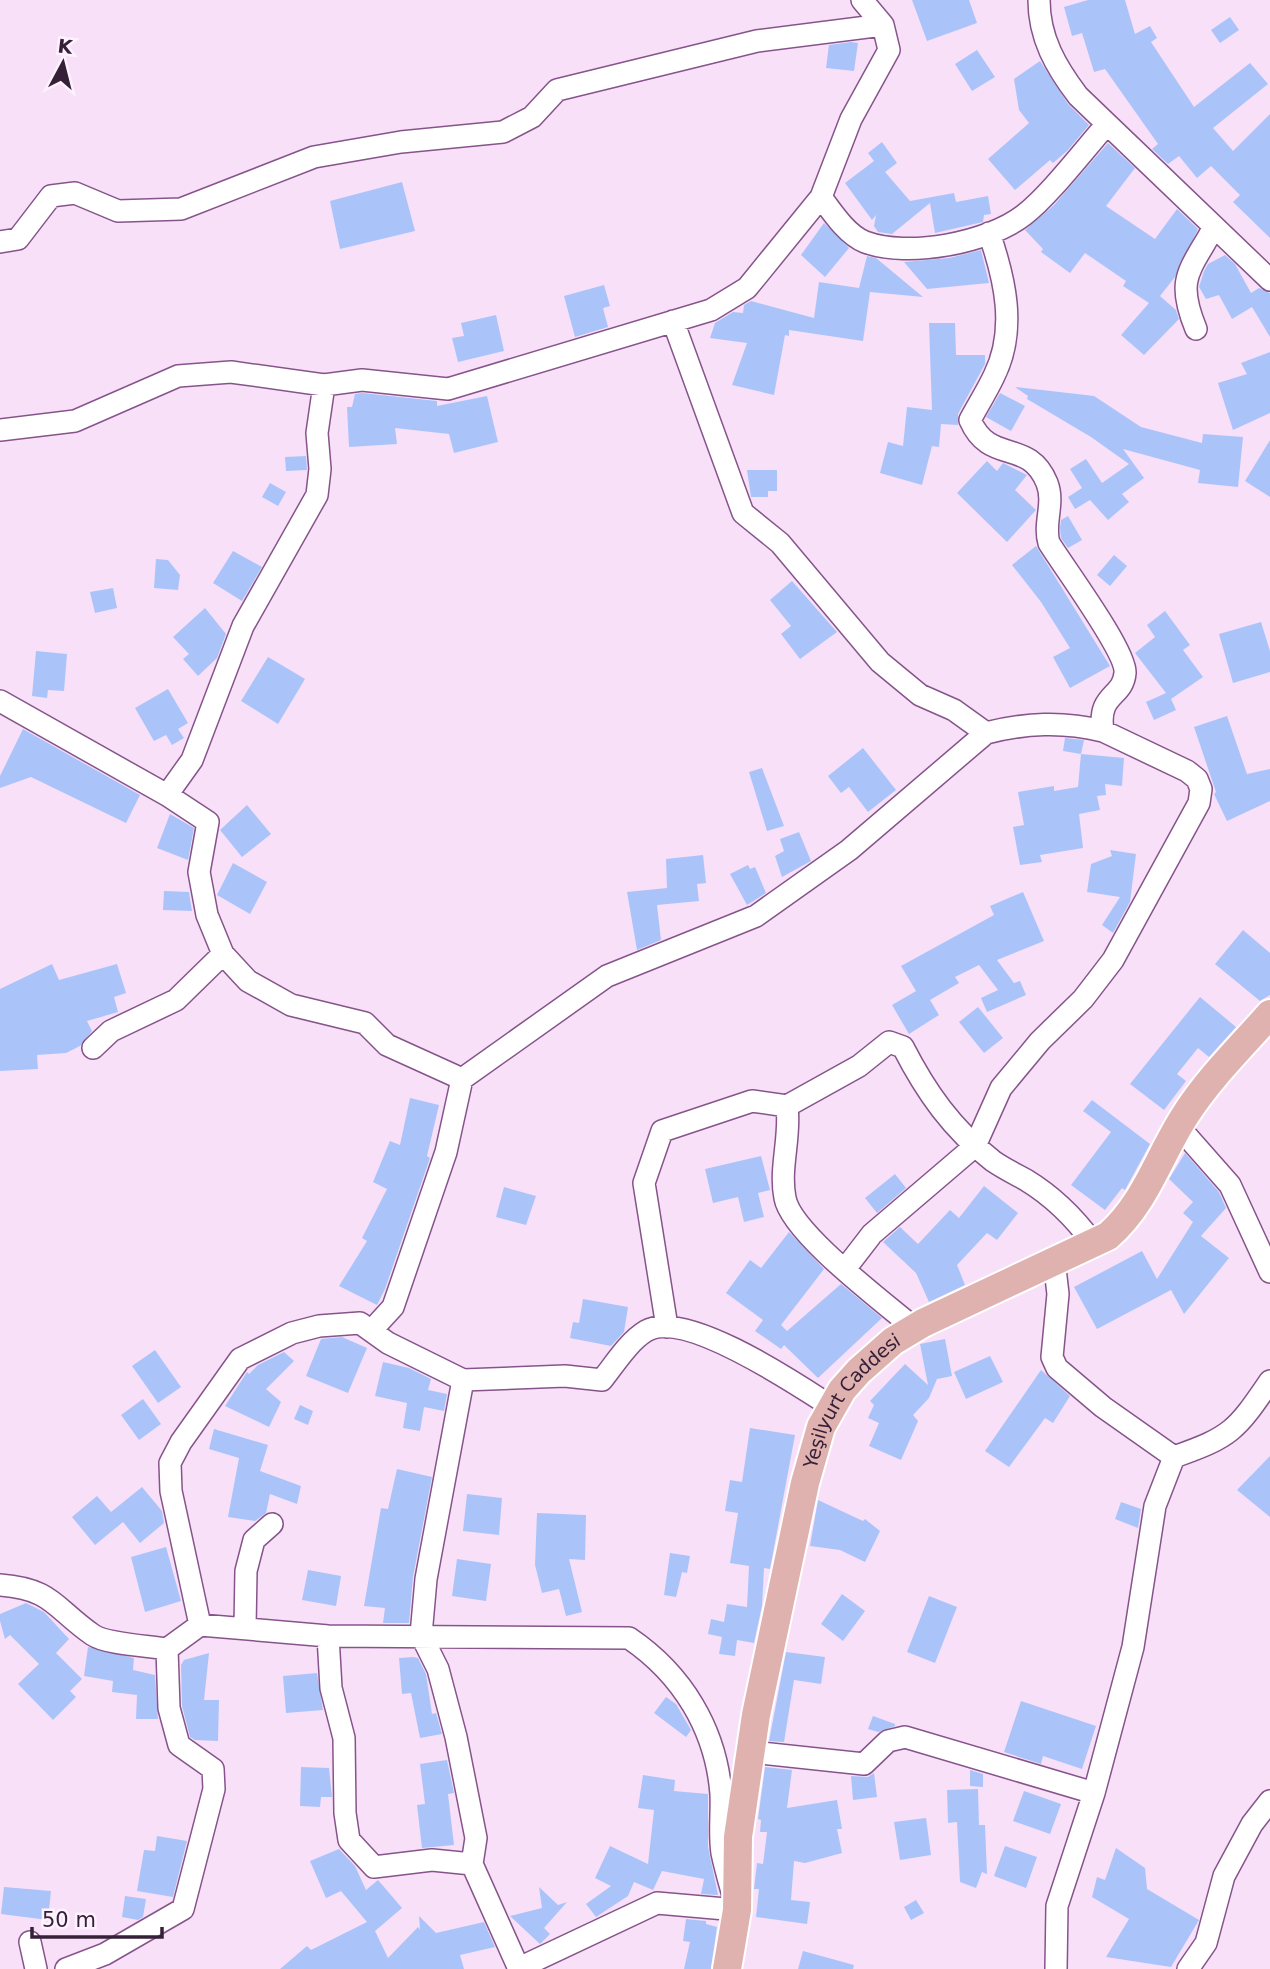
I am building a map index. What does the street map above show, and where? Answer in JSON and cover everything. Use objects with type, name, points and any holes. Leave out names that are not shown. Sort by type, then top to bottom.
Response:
[{"type":"main road","name":"Yeşilyurt Caddesi","points":[[727,1969],[737,1910],[737,1837],[769,1645],[805,1483],[821,1427],[832,1406],[876,1354],[914,1328],[1108,1236],[1135,1208],[1178,1126],[1270,1014]]},
{"type":"street","points":[[0,430],[75,421],[178,376],[231,372],[324,385],[362,380],[448,389],[711,310],[747,288],[821,197],[850,119],[889,50],[883,25],[862,0]]},
{"type":"street","points":[[1039,0],[1045,43],[1059,71],[1107,124],[1270,280]]},
{"type":"street","points":[[0,242],[18,239],[51,196],[75,193],[118,211],[181,209],[314,157],[401,142],[503,132],[532,117],[557,90],[757,41],[883,25]]},
{"type":"street","points":[[821,197],[835,217],[864,242],[908,249],[937,247],[989,233],[1024,215],[1107,124]]},
{"type":"street","points":[[1196,329],[1184,288],[1186,278],[1214,227]]},
{"type":"street","points":[[989,233],[1007,297],[1003,351],[971,420],[976,434],[991,447],[1017,452],[1031,460],[1046,480],[1051,500],[1046,533],[1049,543],[1111,640],[1125,670],[1124,679],[1103,706],[1103,731]]},
{"type":"street","points":[[673,321],[743,513],[780,543],[880,662],[920,695],[954,710],[986,733]]},
{"type":"street","points":[[167,795],[192,760],[243,626],[317,495],[320,469],[317,433],[324,385]]},
{"type":"street","points":[[0,701],[167,795],[208,822],[199,872],[207,915],[223,954],[248,981],[291,1005],[365,1023],[387,1045],[462,1079]]},
{"type":"street","points":[[371,1331],[393,1307],[446,1152],[462,1079],[607,976],[756,916],[849,850],[986,733],[1017,725],[1053,723],[1103,731],[1187,771],[1197,779],[1200,789],[1199,803],[1113,960],[1083,999],[1040,1041],[1001,1088],[975,1146],[872,1234],[845,1269]]},
{"type":"street","points":[[93,1048],[111,1031],[176,1000],[223,954]]},
{"type":"street","points":[[667,1326],[644,1182],[662,1131],[752,1101],[787,1106],[859,1066],[889,1042],[903,1047],[921,1084],[946,1118],[995,1163],[1055,1200],[1073,1216],[1093,1242]]},
{"type":"street","points":[[787,1106],[790,1130],[784,1158],[785,1200],[809,1237],[914,1328]]},
{"type":"street","points":[[1178,1126],[1230,1185],[1270,1272]]},
{"type":"street","points":[[1054,1261],[1058,1294],[1052,1357],[1057,1368],[1103,1407],[1174,1457]]},
{"type":"street","points":[[200,1625],[171,1491],[170,1463],[181,1442],[240,1359],[292,1333],[319,1326],[360,1323],[388,1343],[463,1380],[565,1376],[602,1380],[646,1331],[667,1326],[737,1349],[832,1406]]},
{"type":"street","points":[[0,1585],[29,1587],[65,1609],[94,1636],[167,1649],[200,1625],[328,1636],[421,1635],[629,1638],[652,1654],[685,1691],[706,1724],[721,1791],[722,1851],[737,1910],[657,1903],[519,1968],[472,1864],[477,1838],[456,1737],[438,1669],[421,1635],[426,1580],[463,1380]]},
{"type":"street","points":[[1174,1457],[1216,1443],[1241,1423],[1270,1381]]},
{"type":"street","points":[[1056,1969],[1057,1906],[1094,1793],[1133,1647],[1155,1506],[1174,1457]]},
{"type":"street","points":[[245,1627],[246,1571],[254,1540],[272,1524]]},
{"type":"street","points":[[328,1636],[331,1688],[344,1738],[345,1813],[349,1840],[374,1867],[432,1860],[472,1864]]},
{"type":"street","points":[[66,1969],[105,1954],[183,1909],[214,1789],[213,1769],[179,1745],[169,1708],[167,1649]]},
{"type":"street","points":[[751,1752],[864,1764],[888,1741],[905,1737],[1094,1793]]},
{"type":"street","points":[[1188,1969],[1206,1943],[1224,1875],[1252,1824],[1270,1801]]},
{"type":"street","points":[[30,1942],[36,1969]]},
{"type":"building","points":[[912,0],[969,0],[977,23],[927,41]]},
{"type":"building","points":[[1088,0],[1125,0],[1135,34],[1150,26],[1157,38],[1151,42],[1194,107],[1250,63],[1268,84],[1213,128],[1233,151],[1270,114],[1270,238],[1233,202],[1240,195],[1211,166],[1197,178],[1179,156],[1168,164],[1152,149],[1158,144],[1105,69],[1094,72],[1082,33],[1072,36],[1064,7]]},
{"type":"building","points":[[1230,17],[1239,30],[1220,43],[1211,30]]},
{"type":"building","points":[[858,43],[854,71],[826,68],[829,45]]},
{"type":"building","points":[[977,50],[995,77],[972,91],[955,64]]},
{"type":"building","points":[[1040,61],[1068,104],[1089,125],[1067,151],[1053,163],[1050,160],[1015,190],[988,159],[1029,123],[1019,110],[1014,79]]},
{"type":"building","points":[[882,142],[897,163],[885,172],[910,201],[954,193],[956,202],[988,196],[991,214],[984,215],[983,222],[935,233],[930,203],[892,234],[878,232],[874,226],[876,215],[872,220],[845,183],[874,161],[868,153]]},
{"type":"building","points":[[1108,143],[1135,168],[1106,206],[1155,239],[1177,209],[1198,229],[1175,277],[1160,296],[1176,310],[1179,319],[1144,355],[1121,335],[1149,303],[1123,286],[1126,281],[1085,253],[1070,273],[1041,252],[1043,249],[1025,230],[1054,205]]},
{"type":"building","points":[[402,182],[415,231],[340,249],[330,201]]},
{"type":"building","points":[[824,223],[849,248],[825,277],[801,255]]},
{"type":"building","points":[[981,250],[989,283],[927,289],[904,262],[949,258]]},
{"type":"building","points":[[1225,255],[1235,264],[1251,293],[1259,288],[1270,293],[1270,337],[1252,307],[1232,319],[1219,295],[1206,299],[1199,287],[1208,264]]},
{"type":"building","points":[[867,256],[876,258],[923,297],[870,292],[863,341],[789,330],[789,336],[785,335],[774,395],[732,385],[747,343],[710,338],[715,323],[733,312],[743,313],[744,305],[751,301],[814,318],[819,282],[859,288]]},
{"type":"building","points":[[604,285],[610,306],[603,308],[608,327],[575,337],[564,296]]},
{"type":"building","points":[[496,315],[504,351],[458,362],[452,338],[464,336],[461,323]]},
{"type":"building","points":[[929,323],[955,323],[956,355],[985,355],[985,364],[958,414],[958,425],[941,424],[939,447],[932,446],[922,485],[880,473],[888,442],[903,446],[907,407],[932,410]]},
{"type":"building","points":[[1270,352],[1270,413],[1233,430],[1218,383],[1247,374],[1241,363]]},
{"type":"building","points":[[1015,387],[1094,396],[1141,427],[1202,443],[1203,434],[1243,437],[1238,487],[1198,483],[1200,470],[1123,449],[1144,478],[1122,494],[1129,502],[1108,520],[1090,500],[1075,509],[1068,497],[1082,488],[1070,469],[1086,459],[1102,483],[1129,464],[1091,437],[1027,399],[1028,396]]},
{"type":"building","points":[[1000,393],[1025,406],[1011,431],[986,417]]},
{"type":"building","points":[[355,394],[437,401],[437,406],[487,396],[498,442],[454,453],[449,434],[395,428],[397,444],[349,447],[347,407],[352,407]]},
{"type":"building","points":[[1270,440],[1270,497],[1245,481]]},
{"type":"building","points":[[306,456],[307,470],[286,471],[285,457]]},
{"type":"building","points":[[987,461],[997,471],[1003,463],[1027,475],[1015,490],[1036,510],[1007,542],[957,493]]},
{"type":"building","points":[[747,470],[777,470],[777,491],[768,491],[768,497],[751,497]]},
{"type":"building","points":[[270,483],[286,492],[278,506],[262,497]]},
{"type":"building","points":[[1068,516],[1082,540],[1068,548],[1061,538],[1060,528],[1061,520]]},
{"type":"building","points":[[1036,546],[1110,666],[1070,688],[1053,657],[1070,648],[1041,602],[1012,565]]},
{"type":"building","points":[[233,551],[262,567],[242,601],[213,583]]},
{"type":"building","points":[[1114,555],[1127,566],[1110,586],[1097,575]]},
{"type":"building","points":[[156,559],[168,560],[180,575],[178,590],[154,588]]},
{"type":"building","points":[[792,581],[837,632],[800,659],[781,634],[791,626],[770,600]]},
{"type":"building","points":[[113,588],[117,608],[95,613],[90,592]]},
{"type":"building","points":[[205,608],[226,634],[217,658],[198,676],[183,659],[189,654],[173,637]]},
{"type":"building","points":[[1165,611],[1190,645],[1183,650],[1203,677],[1171,699],[1176,710],[1154,720],[1146,702],[1166,693],[1135,653],[1155,637],[1147,625]]},
{"type":"building","points":[[1261,622],[1270,651],[1270,672],[1233,683],[1219,634]]},
{"type":"building","points":[[36,651],[67,654],[64,691],[48,690],[47,698],[32,696]]},
{"type":"building","points":[[268,657],[305,679],[278,724],[241,701]]},
{"type":"building","points":[[168,689],[188,723],[178,729],[184,738],[172,745],[166,735],[154,741],[135,708]]},
{"type":"building","points":[[1227,716],[1247,774],[1270,769],[1270,801],[1227,821],[1214,794],[1216,792],[1194,727]]},
{"type":"building","points":[[23,729],[140,795],[126,823],[31,777],[0,788],[0,776]]},
{"type":"building","points":[[1065,738],[1084,740],[1081,754],[1063,751]]},
{"type":"building","points":[[863,748],[896,790],[868,812],[849,787],[841,793],[828,776]]},
{"type":"building","points":[[1081,754],[1124,758],[1122,786],[1105,784],[1106,795],[1097,796],[1100,810],[1079,814],[1083,848],[1040,855],[1042,862],[1020,865],[1013,827],[1024,825],[1018,792],[1054,786],[1054,791],[1078,787]]},
{"type":"building","points":[[762,768],[784,826],[767,831],[749,772]]},
{"type":"building","points":[[247,805],[271,834],[242,857],[220,830]]},
{"type":"building","points":[[170,814],[194,828],[188,860],[157,848]]},
{"type":"building","points":[[799,832],[811,861],[782,877],[775,856],[784,851],[780,839]]},
{"type":"building","points":[[1110,850],[1136,854],[1130,902],[1113,933],[1102,925],[1120,897],[1087,892],[1091,864],[1112,856]]},
{"type":"building","points":[[703,855],[706,883],[697,884],[699,901],[657,905],[661,940],[637,950],[627,892],[667,888],[666,859]]},
{"type":"building","points":[[233,863],[267,882],[250,914],[217,895]]},
{"type":"building","points":[[748,865],[750,869],[755,867],[766,893],[747,905],[730,874]]},
{"type":"building","points":[[164,891],[189,892],[192,911],[163,910]]},
{"type":"building","points":[[1023,892],[1044,941],[997,960],[1014,983],[1020,981],[1026,995],[987,1012],[981,998],[998,990],[979,965],[955,977],[959,983],[930,1000],[939,1015],[909,1034],[892,1005],[916,991],[901,966],[994,915],[990,906]]},
{"type":"building","points":[[1243,930],[1270,953],[1270,995],[1260,1001],[1215,964]]},
{"type":"building","points":[[52,964],[59,980],[117,964],[126,993],[114,997],[118,1012],[87,1021],[92,1031],[80,1046],[66,1053],[37,1055],[38,1069],[0,1071],[0,989]]},
{"type":"building","points":[[1200,997],[1236,1027],[1209,1057],[1198,1048],[1177,1074],[1186,1081],[1164,1110],[1130,1084]]},
{"type":"building","points":[[978,1007],[1003,1038],[984,1053],[959,1022]]},
{"type":"building","points":[[410,1098],[439,1105],[427,1156],[430,1158],[377,1305],[339,1286],[367,1241],[362,1238],[387,1189],[373,1182],[390,1141],[400,1145]]},
{"type":"building","points":[[1092,1100],[1150,1144],[1125,1190],[1122,1188],[1105,1210],[1071,1185],[1111,1132],[1083,1111]]},
{"type":"building","points":[[1185,1153],[1219,1192],[1226,1208],[1201,1236],[1229,1258],[1184,1314],[1171,1290],[1097,1329],[1074,1287],[1142,1251],[1157,1279],[1193,1222],[1183,1213],[1193,1202],[1169,1179]]},
{"type":"building","points":[[761,1156],[770,1190],[758,1193],[764,1217],[744,1222],[738,1197],[713,1203],[705,1169]]},
{"type":"building","points":[[895,1174],[906,1188],[877,1213],[865,1198]]},
{"type":"building","points":[[984,1186],[1018,1213],[997,1240],[987,1233],[957,1265],[965,1285],[929,1302],[916,1273],[883,1242],[900,1227],[918,1244],[950,1210],[959,1218]]},
{"type":"building","points":[[504,1187],[536,1196],[526,1225],[496,1217]]},
{"type":"building","points":[[789,1232],[824,1269],[781,1325],[787,1331],[841,1284],[882,1318],[818,1378],[784,1345],[781,1349],[755,1331],[763,1320],[726,1293],[750,1260],[761,1268]]},
{"type":"building","points":[[583,1299],[628,1307],[624,1332],[611,1346],[570,1338],[573,1322],[579,1323]]},
{"type":"building","points":[[342,1337],[367,1348],[348,1393],[306,1376],[321,1339]]},
{"type":"building","points":[[945,1339],[952,1376],[937,1379],[929,1398],[913,1415],[918,1421],[901,1460],[869,1446],[879,1423],[868,1418],[874,1405],[870,1401],[905,1364],[928,1385],[920,1344]]},
{"type":"building","points":[[155,1350],[181,1387],[158,1403],[132,1366]]},
{"type":"building","points":[[284,1352],[294,1361],[266,1389],[281,1402],[269,1427],[225,1406],[247,1372],[249,1374],[258,1365]]},
{"type":"building","points":[[990,1356],[1003,1382],[966,1399],[954,1372]]},
{"type":"building","points":[[383,1362],[409,1368],[431,1379],[428,1390],[447,1394],[444,1411],[424,1407],[420,1431],[403,1428],[407,1403],[375,1396]]},
{"type":"building","points":[[1041,1370],[1070,1396],[1053,1423],[1045,1418],[1009,1467],[985,1451]]},
{"type":"building","points":[[143,1399],[161,1424],[139,1440],[121,1415]]},
{"type":"building","points":[[300,1405],[313,1411],[308,1425],[294,1419]]},
{"type":"building","points":[[750,1428],[795,1435],[770,1569],[764,1568],[762,1606],[754,1643],[737,1640],[735,1656],[719,1654],[722,1637],[708,1634],[711,1619],[724,1622],[727,1604],[747,1607],[749,1566],[730,1563],[738,1513],[725,1511],[730,1480],[742,1482]]},
{"type":"building","points":[[214,1429],[268,1445],[260,1471],[301,1486],[297,1504],[270,1494],[266,1513],[255,1521],[228,1517],[239,1458],[209,1449]]},
{"type":"building","points":[[1270,1456],[1270,1517],[1237,1490]]},
{"type":"building","points":[[397,1469],[432,1477],[413,1577],[409,1623],[383,1623],[385,1608],[364,1606],[381,1508],[388,1509]]},
{"type":"building","points":[[142,1487],[162,1511],[164,1523],[140,1543],[123,1522],[95,1545],[72,1517],[97,1496],[111,1512]]},
{"type":"building","points":[[467,1494],[502,1498],[499,1535],[463,1531]]},
{"type":"building","points":[[818,1500],[863,1521],[865,1519],[880,1531],[865,1562],[840,1550],[810,1546]]},
{"type":"building","points":[[1121,1502],[1141,1509],[1138,1528],[1115,1519]]},
{"type":"building","points":[[537,1513],[586,1515],[585,1560],[569,1559],[582,1612],[566,1616],[559,1589],[542,1593],[535,1565]]},
{"type":"building","points":[[166,1547],[181,1601],[145,1612],[131,1557]]},
{"type":"building","points":[[670,1553],[690,1556],[687,1573],[682,1572],[676,1597],[664,1595]]},
{"type":"building","points":[[457,1559],[491,1564],[486,1601],[452,1596]]},
{"type":"building","points":[[308,1570],[341,1576],[336,1606],[302,1600]]},
{"type":"building","points":[[842,1594],[865,1611],[843,1641],[821,1624]]},
{"type":"building","points":[[929,1596],[957,1607],[935,1663],[907,1652]]},
{"type":"building","points":[[26,1603],[44,1612],[69,1639],[56,1653],[82,1679],[70,1691],[76,1697],[53,1720],[18,1684],[39,1664],[10,1635],[5,1639],[0,1621],[0,1614]]},
{"type":"building","points":[[88,1647],[134,1658],[133,1670],[155,1675],[158,1719],[136,1719],[137,1695],[112,1692],[113,1681],[84,1676]]},
{"type":"building","points":[[786,1652],[825,1657],[821,1684],[794,1680],[784,1742],[769,1741]]},
{"type":"building","points":[[209,1653],[204,1700],[219,1700],[218,1741],[195,1740],[190,1737],[182,1706],[181,1665],[184,1660]]},
{"type":"building","points":[[399,1658],[418,1658],[426,1674],[432,1714],[436,1713],[442,1734],[420,1738],[411,1693],[402,1694]]},
{"type":"building","points":[[317,1673],[323,1710],[286,1713],[283,1676]]},
{"type":"building","points":[[666,1697],[676,1704],[691,1730],[686,1737],[654,1713]]},
{"type":"building","points":[[1021,1701],[1096,1726],[1082,1769],[1043,1756],[1041,1764],[1004,1752]]},
{"type":"building","points":[[873,1716],[895,1726],[878,1732],[868,1729]]},
{"type":"building","points":[[447,1760],[454,1793],[448,1794],[454,1845],[422,1848],[417,1805],[425,1804],[420,1764]]},
{"type":"building","points":[[301,1767],[329,1768],[332,1797],[321,1797],[320,1807],[300,1806]]},
{"type":"building","points":[[765,1767],[792,1770],[787,1808],[837,1800],[842,1829],[837,1829],[842,1853],[805,1863],[794,1861],[791,1900],[810,1902],[807,1924],[756,1917],[759,1889],[754,1889],[757,1863],[763,1864],[767,1832],[760,1832],[761,1820],[758,1819]]},
{"type":"building","points":[[970,1770],[983,1774],[983,1787],[970,1786]]},
{"type":"building","points":[[874,1773],[877,1797],[853,1800],[851,1776],[868,1777]]},
{"type":"building","points":[[643,1775],[675,1780],[674,1791],[708,1794],[708,1847],[718,1895],[701,1894],[704,1879],[662,1871],[653,1890],[634,1882],[628,1896],[596,1917],[586,1904],[611,1886],[595,1878],[610,1846],[648,1864],[654,1810],[638,1808]]},
{"type":"building","points":[[978,1789],[979,1825],[985,1825],[987,1874],[982,1872],[976,1888],[960,1882],[957,1822],[948,1823],[947,1790]]},
{"type":"building","points":[[1024,1791],[1061,1804],[1050,1834],[1013,1821]]},
{"type":"building","points":[[926,1818],[931,1855],[900,1860],[894,1822]]},
{"type":"building","points":[[157,1836],[187,1841],[173,1897],[137,1891],[144,1850],[155,1851]]},
{"type":"building","points":[[1005,1846],[1037,1857],[1026,1888],[994,1876]]},
{"type":"building","points":[[1116,1848],[1145,1868],[1147,1889],[1199,1920],[1171,1967],[1106,1957],[1129,1919],[1092,1897],[1097,1877],[1105,1880]]},
{"type":"building","points":[[339,1849],[355,1866],[366,1890],[378,1880],[402,1908],[375,1931],[388,1958],[418,1927],[420,1930],[419,1916],[436,1933],[484,1922],[495,1947],[460,1955],[464,1969],[280,1969],[307,1946],[311,1950],[367,1922],[341,1891],[326,1898],[310,1861]]},
{"type":"building","points":[[4,1887],[51,1891],[48,1920],[1,1914]]},
{"type":"building","points":[[539,1887],[558,1905],[567,1902],[544,1928],[550,1934],[540,1944],[510,1916],[542,1908]]},
{"type":"building","points":[[125,1896],[146,1899],[143,1917],[138,1920],[122,1917]]},
{"type":"building","points":[[916,1900],[924,1913],[911,1920],[904,1907]]},
{"type":"building","points":[[686,1919],[706,1921],[706,1924],[717,1927],[711,1969],[684,1969],[690,1942],[683,1941]]},
{"type":"building","points":[[803,1951],[854,1965],[853,1969],[798,1969]]}]
